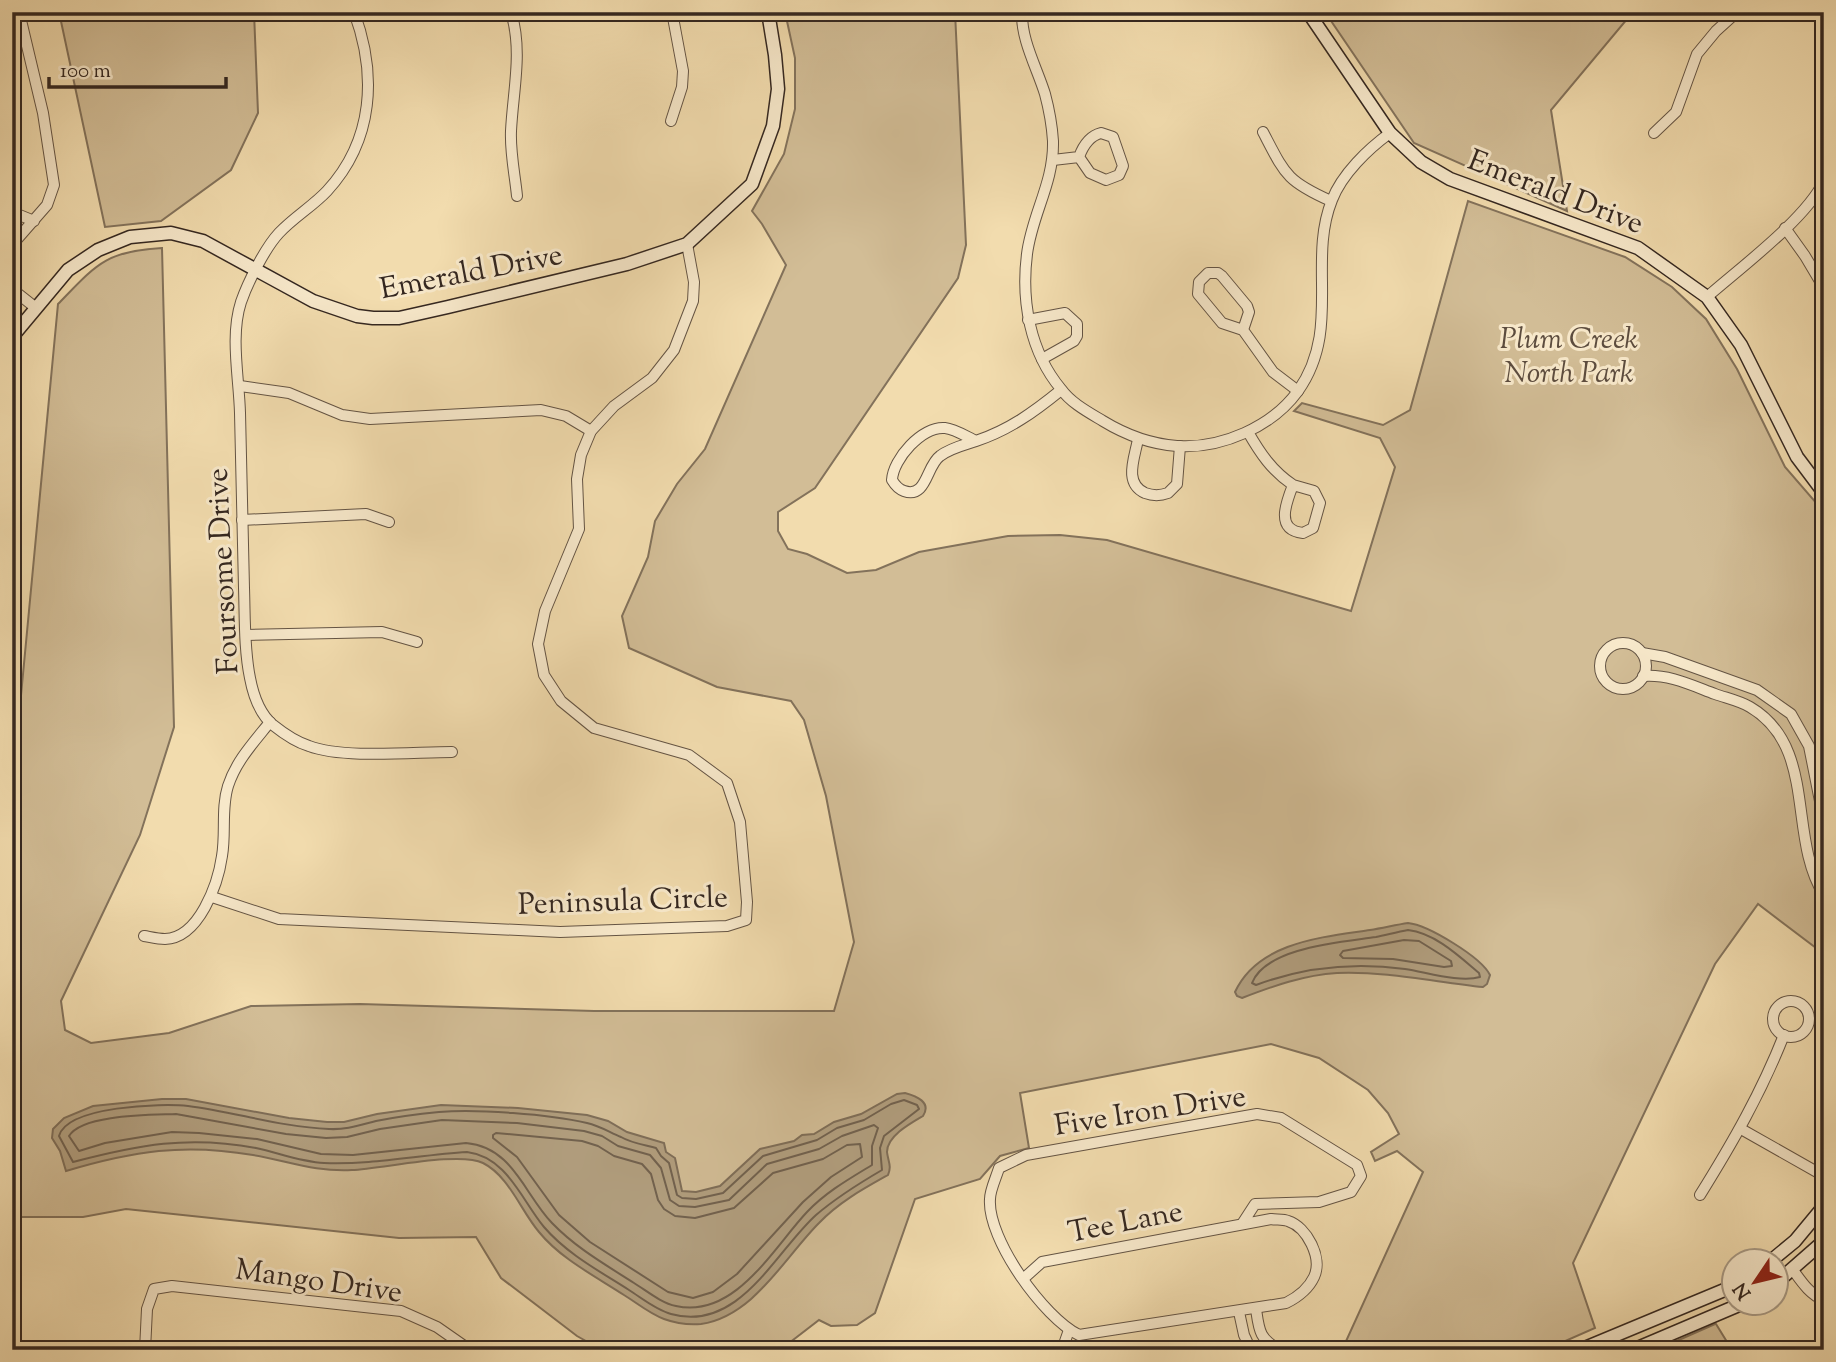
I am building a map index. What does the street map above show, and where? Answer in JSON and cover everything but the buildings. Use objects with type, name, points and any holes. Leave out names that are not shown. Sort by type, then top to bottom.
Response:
[{"type":"street","points":[[12,245],[47,205],[54,185],[43,113],[19,12]]},
{"type":"street","name":"Foursome Drive","points":[[354,12],[364,39],[369,67],[369,95],[361,134],[335,182],[314,204],[279,233],[242,299],[238,314],[236,328],[249,676],[257,702],[270,722],[289,737],[310,747],[338,752],[452,752]]},
{"type":"street","points":[[511,12],[518,41],[511,139],[517,196]]},
{"type":"street","points":[[671,121],[682,87],[683,71],[672,12]]},
{"type":"street","name":"Emerald Drive","points":[[12,337],[68,270],[98,250],[130,237],[171,233],[203,241],[334,310],[357,316],[399,318],[627,264],[687,244],[752,184],[773,126],[778,89],[768,12]]},
{"type":"street","points":[[1022,12],[1026,38],[1051,120],[1053,160],[1049,182],[1027,252],[1025,296],[1028,320],[1042,359],[1061,390],[1084,410],[1138,439],[1180,446],[1205,446],[1248,432],[1272,416],[1298,391],[1321,338],[1325,224],[1331,201],[1349,173],[1376,143],[1390,133]]},
{"type":"street","name":"Emerald Drive","points":[[1308,12],[1390,133],[1421,162],[1450,179],[1638,248],[1707,298],[1741,345],[1797,457],[1824,493]]},
{"type":"street","points":[[1654,133],[1676,112],[1697,54],[1716,31],[1737,12]]},
{"type":"street","points":[[1263,132],[1286,175],[1306,190],[1331,201]]},
{"type":"street","points":[[1101,133],[1113,137],[1123,166],[1119,175],[1106,180],[1090,173],[1079,158],[1082,148],[1092,137],[1101,133]]},
{"type":"street","points":[[1053,160],[1079,158]]},
{"type":"street","points":[[1707,298],[1784,228],[1814,197],[1824,181]]},
{"type":"street","points":[[12,212],[34,221]]},
{"type":"street","points":[[1784,228],[1824,288]]},
{"type":"street","name":"Peninsula Circle","points":[[212,897],[279,919],[547,931],[727,926],[746,920],[740,822],[727,783],[689,755],[593,728],[561,701],[544,674],[538,644],[545,611],[579,529],[577,479],[581,455],[591,431],[614,407],[652,378],[674,350],[693,301],[694,282],[687,244]]},
{"type":"street","points":[[1243,330],[1249,312],[1247,306],[1222,276],[1208,273],[1199,282],[1198,294],[1222,323],[1243,330],[1273,372],[1298,391]]},
{"type":"street","points":[[12,289],[36,308]]},
{"type":"street","points":[[1028,320],[1065,313],[1076,324],[1077,336],[1074,341],[1042,359]]},
{"type":"street","points":[[240,386],[289,393],[342,415],[370,419],[541,410],[566,416],[591,431]]},
{"type":"street","points":[[976,441],[948,428],[929,430],[911,444],[895,468],[892,480],[900,489],[913,493],[917,491],[940,455],[995,435],[1017,423],[1061,390]]},
{"type":"street","points":[[1248,432],[1264,459],[1293,485],[1314,491],[1320,503],[1313,528],[1303,533],[1295,533],[1285,524],[1284,511],[1293,485]]},
{"type":"street","points":[[1138,439],[1131,475],[1137,488],[1148,494],[1168,493],[1177,484],[1180,446]]},
{"type":"street","points":[[242,520],[366,514],[390,522]]},
{"type":"street","points":[[246,635],[382,632],[417,642]]},
{"type":"street","points":[[1642,653],[1645,660],[1643,676],[1635,685],[1618,688],[1605,680],[1600,669],[1603,654],[1612,645],[1627,643],[1642,653],[1665,657],[1757,690],[1791,714],[1809,746],[1824,821]]},
{"type":"street","points":[[1643,676],[1662,674],[1750,707],[1776,729],[1791,755],[1809,860],[1822,893]]},
{"type":"street","points":[[144,936],[167,939],[190,929],[212,897],[222,856],[228,786],[244,755],[270,722]]},
{"type":"street","points":[[1822,893],[1824,876]]},
{"type":"street","points":[[1700,1195],[1741,1129],[1784,1035]]},
{"type":"street","name":"Five Iron Drive","points":[[1023,1279],[995,1231],[990,1199],[999,1168],[1026,1155],[1257,1114],[1281,1118],[1357,1165],[1361,1176],[1351,1192],[1320,1202],[1255,1204],[1242,1224]]},
{"type":"street","points":[[1741,1129],[1824,1177]]},
{"type":"street","points":[[1789,1246],[1824,1206]]},
{"type":"street","name":"Tee Lane","points":[[1023,1279],[1042,1262],[1271,1219],[1289,1221],[1307,1236],[1316,1256],[1315,1275],[1300,1296],[1286,1303],[1256,1309]]},
{"type":"street","points":[[1790,1272],[1824,1241]]},
{"type":"street","points":[[1793,1270],[1818,1298],[1824,1300]]},
{"type":"street","points":[[1023,1279],[1049,1313],[1079,1335],[1256,1309],[1261,1335],[1265,1341],[1280,1350]]},
{"type":"street","name":"Mango Drive","points":[[145,1350],[147,1309],[154,1289],[172,1286],[401,1311],[437,1327],[470,1350]]},
{"type":"street","points":[[1580,1350],[1720,1292]]},
{"type":"street","points":[[1239,1312],[1244,1335],[1251,1350]]},
{"type":"street","points":[[1633,1350],[1720,1314]]},
{"type":"street","points":[[1062,1350],[1069,1330]]},
{"type":"green space","points":[[59,12],[254,12],[258,113],[231,170],[161,221],[105,227]]},
{"type":"green space","name":"Plum Creek North Park","points":[[785,12],[955,12],[966,245],[958,278],[815,488],[778,512],[778,531],[788,549],[807,554],[847,573],[876,570],[919,552],[1008,536],[1060,535],[1107,540],[1351,611],[1395,467],[1380,438],[1294,411],[1302,403],[1383,425],[1410,410],[1468,201],[1625,257],[1672,287],[1706,319],[1737,369],[1785,467],[1824,512],[1824,954],[1758,904],[1715,964],[1573,1263],[1595,1328],[1545,1350],[1342,1350],[1423,1172],[1397,1151],[1375,1161],[1371,1152],[1399,1134],[1388,1113],[1368,1090],[1319,1058],[1271,1044],[1020,1093],[1029,1148],[1000,1156],[980,1179],[915,1199],[875,1313],[857,1325],[831,1326],[819,1320],[780,1350],[602,1350],[577,1336],[501,1278],[476,1237],[399,1238],[126,1209],[83,1217],[12,1217],[12,748],[18,727],[58,304],[103,262],[127,253],[162,248],[174,727],[140,835],[61,1001],[65,1030],[91,1043],[169,1033],[251,1006],[360,1004],[594,1011],[834,1011],[854,942],[826,796],[804,720],[791,701],[717,687],[629,648],[622,616],[648,557],[655,521],[677,484],[705,449],[786,265],[752,211],[784,154],[795,109],[795,58]]},
{"type":"green space","points":[[1325,12],[1633,12],[1551,110],[1567,211],[1414,143]]},
{"type":"green space","points":[[1715,1324],[1732,1350],[1656,1350]]},
{"type":"water","points":[[1408,923],[1428,929],[1465,951],[1490,975],[1487,984],[1483,987],[1392,975],[1337,973],[1277,985],[1242,998],[1235,992],[1245,975],[1275,952],[1313,940]]},
{"type":"water","points":[[905,1093],[922,1100],[926,1107],[923,1116],[900,1131],[888,1146],[888,1175],[852,1196],[827,1215],[767,1284],[737,1310],[720,1319],[701,1324],[677,1323],[659,1317],[568,1259],[532,1224],[500,1176],[483,1163],[457,1159],[339,1170],[314,1168],[228,1151],[181,1150],[114,1158],[66,1171],[60,1151],[52,1138],[53,1129],[64,1118],[93,1106],[162,1099],[186,1099],[289,1118],[327,1122],[344,1122],[377,1114],[441,1105],[518,1108],[587,1115],[608,1121],[627,1132],[664,1143],[666,1152],[675,1158],[682,1191],[696,1192],[720,1186],[760,1149],[794,1141],[802,1135],[814,1134],[834,1122],[861,1114],[897,1094]]}]
